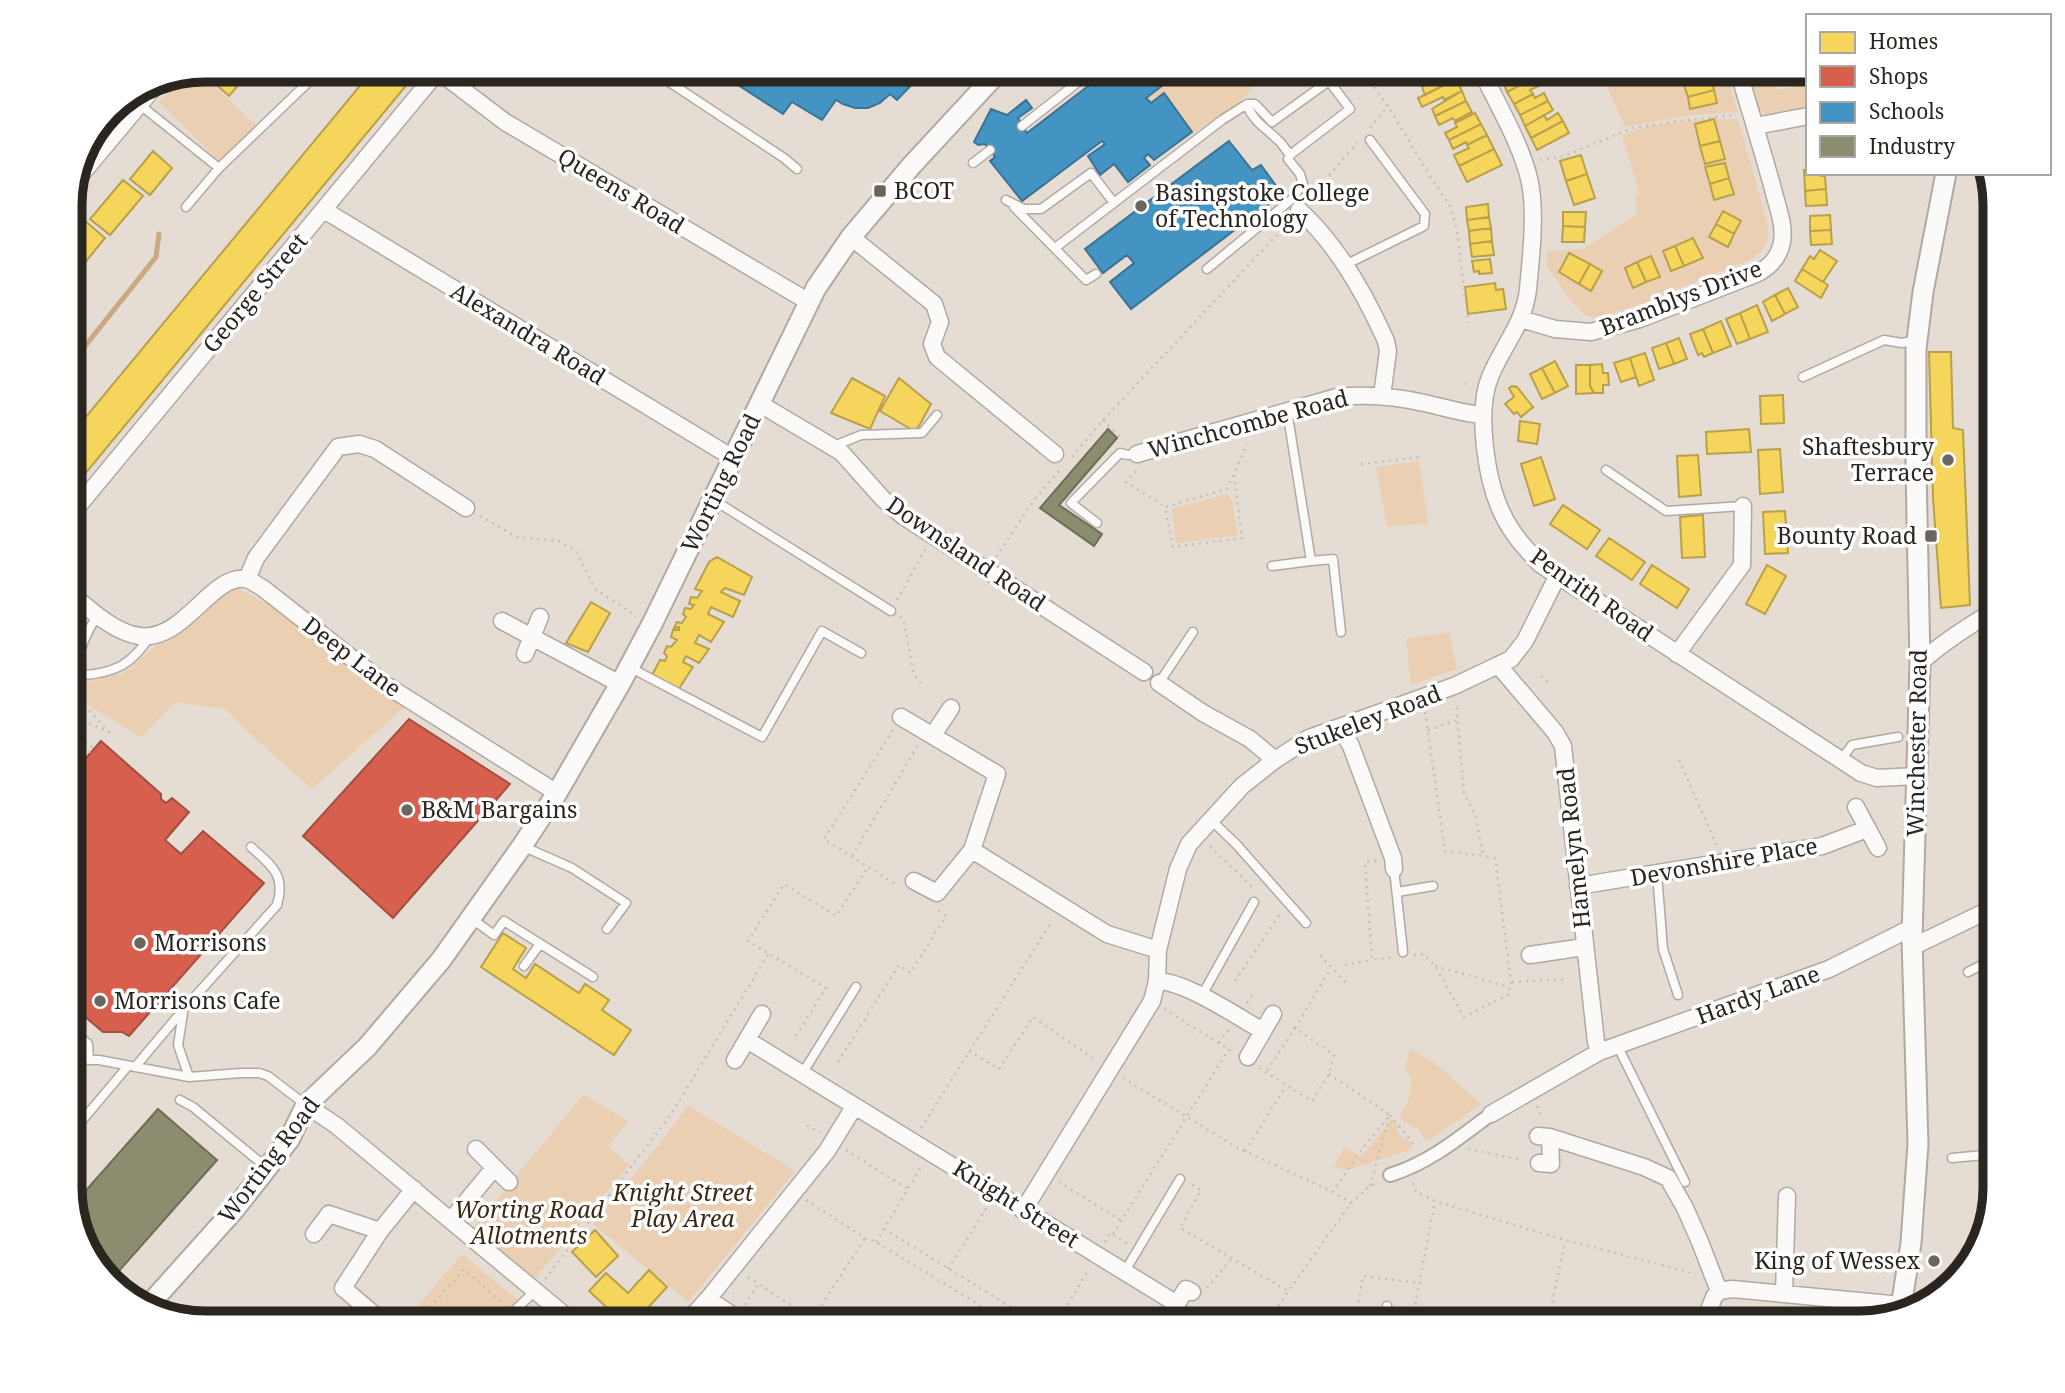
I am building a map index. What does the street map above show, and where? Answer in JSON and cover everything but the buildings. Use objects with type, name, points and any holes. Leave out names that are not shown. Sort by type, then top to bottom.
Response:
[{"type":"street","name":"Penrith Road","points":[[1487,82],[1522,155],[1531,185],[1532,241],[1528,293],[1521,319],[1489,379],[1483,415],[1488,467],[1501,512],[1523,545],[1540,564],[1861,773],[1877,778],[1917,776]]},
{"type":"street","name":"Bramblys Drive","points":[[1521,319],[1555,328],[1591,332],[1640,319],[1756,274],[1774,261],[1780,251],[1783,232],[1742,82]]},
{"type":"street","name":"George Street","points":[[83,500],[429,83]]},
{"type":"street","name":"Queens Road","points":[[454,83],[505,122],[808,302]]},
{"type":"street","name":"Worting Road","points":[[154,1299],[234,1210],[289,1140],[306,1105],[382,1030],[440,960],[522,846],[557,793],[652,624],[808,302],[851,237],[988,83]]},
{"type":"street","points":[[90,164],[143,100]]},
{"type":"street","points":[[1756,126],[1806,116]]},
{"type":"street","name":"Winchester Road","points":[[1906,1301],[1918,1144],[1912,947],[1920,663],[1916,468],[1917,340],[1946,175]]},
{"type":"street","name":"Alexandra Road","points":[[324,210],[733,458]]},
{"type":"street","points":[[1300,210],[1345,265],[1386,341],[1388,351],[1382,396]]},
{"type":"street","points":[[851,237],[934,304],[940,322],[932,344],[937,357],[1061,461]]},
{"type":"street","name":"Winchcombe Road","points":[[1138,461],[1287,410],[1337,397],[1363,394],[1382,396],[1483,415]]},
{"type":"street","name":"Downsland Road","points":[[760,404],[841,452],[883,499],[903,516],[1144,672]]},
{"type":"street","points":[[83,603],[123,631],[138,636],[150,636],[179,623],[220,587],[247,579],[256,558],[338,447],[359,444],[375,449],[466,508]]},
{"type":"street","points":[[1677,654],[1742,565],[1742,506]]},
{"type":"street","name":"Stukeley Road","points":[[1023,1211],[1152,1001],[1157,981],[1158,950],[1184,851],[1242,786],[1275,760],[1310,738],[1454,686],[1511,659],[1525,641],[1559,575]]},
{"type":"street","name":"Deep Lane","points":[[247,579],[264,589],[386,685],[557,793]]},
{"type":"street","points":[[525,654],[540,617]]},
{"type":"street","points":[[1920,663],[1935,649],[1983,618]]},
{"type":"street","points":[[502,621],[624,675]]},
{"type":"street","name":"Hamelyn Road","points":[[1499,666],[1555,732],[1563,746],[1584,947],[1599,1052]]},
{"type":"street","points":[[1159,683],[1203,713],[1250,739],[1275,760]]},
{"type":"street","points":[[929,733],[951,708]]},
{"type":"street","points":[[899,721],[929,733],[997,774],[972,850],[937,893],[908,884]]},
{"type":"street","points":[[1341,728],[1351,746],[1394,864]]},
{"type":"street","points":[[1856,807],[1878,849]]},
{"type":"street","name":"Devonshire Place","points":[[1578,886],[1822,846],[1867,829]]},
{"type":"street","points":[[972,850],[1107,934],[1158,950]]},
{"type":"street","points":[[1912,947],[1983,913]]},
{"type":"street","name":"Hardy Lane","points":[[1491,1115],[1599,1052],[1829,969],[1913,927]]},
{"type":"street","points":[[1530,956],[1584,947]]},
{"type":"street","points":[[1157,981],[1164,981],[1201,997],[1264,1031]]},
{"type":"street","points":[[735,1060],[762,1014]]},
{"type":"street","points":[[1252,1062],[1273,1014]]},
{"type":"street","name":"Knight Street","points":[[747,1040],[1177,1304]]},
{"type":"street","points":[[306,1105],[337,1126],[560,1311]]},
{"type":"street","points":[[697,1311],[793,1194],[833,1142],[854,1107]]},
{"type":"street","points":[[1390,1175],[1427,1161],[1491,1115]]},
{"type":"street","points":[[1539,1163],[1551,1164],[1544,1137]]},
{"type":"street","points":[[1544,1137],[1644,1167],[1668,1178],[1700,1242],[1719,1291]]},
{"type":"street","points":[[475,1149],[509,1182]]},
{"type":"street","points":[[451,1220],[494,1168]]},
{"type":"street","points":[[370,1311],[343,1288],[380,1231],[414,1189]]},
{"type":"street","points":[[1784,1293],[1787,1196]]},
{"type":"street","points":[[314,1234],[329,1214],[380,1231]]},
{"type":"street","points":[[1173,1311],[1186,1289],[1199,1291]]},
{"type":"street","points":[[1709,1311],[1719,1291],[1732,1289],[1898,1304]]},
{"type":"street","points":[[708,1299],[726,1311]]},
{"type":"lane","points":[[1022,125],[1077,82]]},
{"type":"lane","points":[[1055,248],[1247,104],[1255,104],[1272,121],[1327,82]]},
{"type":"lane","points":[[1208,269],[1292,199],[1303,184],[1300,174],[1288,159],[1290,155],[1350,109],[1330,82]]},
{"type":"lane","points":[[186,207],[219,168],[308,83]]},
{"type":"lane","points":[[670,83],[797,169]]},
{"type":"lane","points":[[139,104],[219,168]]},
{"type":"lane","points":[[1247,104],[1249,113],[1290,155]]},
{"type":"lane","points":[[1345,265],[1424,226],[1425,214],[1368,137]]},
{"type":"lane","points":[[973,163],[990,150]]},
{"type":"lane","points":[[1096,274],[1086,279],[1006,200],[1024,209],[1041,209],[1091,173],[1114,203]]},
{"type":"lane","points":[[1802,377],[1884,340],[1902,343],[1917,340]]},
{"type":"lane","points":[[1287,410],[1311,561]]},
{"type":"lane","points":[[831,447],[861,435],[922,433],[937,415]]},
{"type":"lane","points":[[1097,523],[1071,503],[1120,453],[1138,461]]},
{"type":"lane","points":[[1606,470],[1666,511],[1742,506]]},
{"type":"lane","points":[[712,499],[891,611]]},
{"type":"lane","points":[[1272,566],[1333,559],[1341,632]]},
{"type":"lane","points":[[83,643],[88,629],[98,615]]},
{"type":"lane","points":[[624,675],[762,737],[822,631],[861,653]]},
{"type":"lane","points":[[1159,683],[1193,632]]},
{"type":"lane","points":[[83,674],[98,674],[126,663],[136,656],[150,636]]},
{"type":"lane","points":[[1841,760],[1852,745],[1898,737]]},
{"type":"lane","points":[[1211,819],[1306,923]]},
{"type":"lane","points":[[522,846],[572,868],[626,903],[607,929]]},
{"type":"lane","points":[[83,1121],[277,905],[281,879],[268,862],[251,847]]},
{"type":"lane","points":[[1394,864],[1404,955]]},
{"type":"lane","points":[[1657,873],[1663,949],[1678,995]]},
{"type":"lane","points":[[1397,891],[1433,886]]},
{"type":"lane","points":[[1201,997],[1254,902]]},
{"type":"lane","points":[[471,919],[494,934],[504,921],[593,977]]},
{"type":"lane","points":[[524,966],[540,944]]},
{"type":"lane","points":[[1968,972],[1983,964]]},
{"type":"lane","points":[[802,1075],[856,987]]},
{"type":"lane","points":[[183,1010],[178,1045],[189,1077]]},
{"type":"lane","points":[[83,1039],[88,1044],[89,1060],[189,1077],[259,1073],[268,1076],[306,1105]]},
{"type":"lane","points":[[1618,1046],[1685,1182]]},
{"type":"lane","points":[[180,1100],[193,1107],[267,1168]]},
{"type":"lane","points":[[1952,1158],[1983,1155]]},
{"type":"lane","points":[[1125,1271],[1180,1179]]},
{"type":"lane","points":[[515,1311],[536,1290]]},
{"type":"lane","points":[[1386,1311],[1387,1306]]},
{"type":"path","points":[[1371,82],[1450,206],[1457,230],[1468,323]]},
{"type":"path","points":[[1368,137],[1388,106]]},
{"type":"path","points":[[1536,161],[1564,156],[1633,128],[1739,115]]},
{"type":"path","points":[[992,564],[1061,461],[1103,420],[1300,210],[1357,143]]},
{"type":"path","points":[[1103,420],[1138,461],[1126,482],[1165,507],[1173,547],[1242,538],[1234,475]]},
{"type":"path","points":[[1165,507],[1227,489],[1247,444]]},
{"type":"path","points":[[1361,464],[1421,457]]},
{"type":"path","points":[[466,508],[517,537],[559,541],[568,546],[576,551],[595,589],[652,624]]},
{"type":"path","points":[[922,685],[914,676],[904,622],[897,612],[891,611],[928,545]]},
{"type":"path","points":[[1541,676],[1550,684]]},
{"type":"path","points":[[1454,686],[1464,793],[1476,817],[1483,856]]},
{"type":"path","points":[[1345,965],[1423,954],[1435,966],[1464,1017],[1510,994],[1495,858],[1445,851],[1423,698]]},
{"type":"path","points":[[83,704],[108,732],[83,721]]},
{"type":"path","points":[[1428,730],[1457,720]]},
{"type":"path","points":[[899,721],[824,839],[869,867],[908,884]]},
{"type":"path","points":[[852,856],[929,733]]},
{"type":"path","points":[[83,739],[93,748],[83,759]]},
{"type":"path","points":[[1679,760],[1725,863]]},
{"type":"path","points":[[1372,960],[1365,862],[1394,864]]},
{"type":"path","points":[[796,1036],[826,988],[748,940],[784,884],[836,916],[869,867]]},
{"type":"path","points":[[918,1133],[1061,906]]},
{"type":"path","points":[[838,1062],[899,965],[910,973],[946,916],[935,909]]},
{"type":"path","points":[[536,1290],[670,1116],[768,953]]},
{"type":"path","points":[[1320,955],[1347,984]]},
{"type":"path","points":[[1435,966],[1510,985],[1568,979]]},
{"type":"path","points":[[1266,1073],[1331,968]]},
{"type":"path","points":[[1138,1251],[1112,1233],[1229,1049],[1152,1001]]},
{"type":"path","points":[[968,1051],[999,1069],[1033,1017],[1102,1065]]},
{"type":"path","points":[[1252,1062],[1312,1101],[1329,1074],[1334,1055],[1295,1028]]},
{"type":"path","points":[[1117,1074],[1245,1151],[1351,1203]]},
{"type":"path","points":[[1329,1074],[1390,1115],[1427,1161]]},
{"type":"path","points":[[1245,1151],[1286,1086]]},
{"type":"path","points":[[1525,1094],[1532,1097],[1545,1122],[1544,1137]]},
{"type":"path","points":[[1370,1186],[1390,1115]]},
{"type":"path","points":[[1333,1192],[1359,1153],[1390,1115]]},
{"type":"path","points":[[807,1125],[908,1189]]},
{"type":"path","points":[[1451,1143],[1539,1163]]},
{"type":"path","points":[[876,1242],[926,1160]]},
{"type":"path","points":[[1409,1170],[1416,1192],[1435,1201],[1565,1240],[1704,1276]]},
{"type":"path","points":[[1046,1173],[1122,1221]]},
{"type":"path","points":[[1274,1311],[1351,1203],[1370,1186],[1390,1175]]},
{"type":"path","points":[[1180,1179],[1200,1190],[1180,1228],[1288,1291]]},
{"type":"path","points":[[806,1200],[989,1311]]},
{"type":"path","points":[[948,1269],[991,1200]]},
{"type":"path","points":[[1387,1306],[1414,1311],[1435,1201]]},
{"type":"path","points":[[884,1229],[1017,1311]]},
{"type":"path","points":[[818,1311],[865,1238]]},
{"type":"path","points":[[1550,1311],[1565,1240]]},
{"type":"path","points":[[1064,1311],[1097,1254]]},
{"type":"path","points":[[1199,1291],[1231,1258]]},
{"type":"path","points":[[734,1266],[797,1311]]},
{"type":"path","points":[[427,1311],[464,1269],[505,1306]]},
{"type":"path","points":[[1357,1311],[1363,1276],[1419,1283]]},
{"type":"green space","points":[[1167,82],[1255,82],[1244,98],[1192,132],[1164,93],[1151,103],[1146,98]]},
{"type":"green space","points":[[1605,82],[1729,82],[1738,112],[1685,116],[1625,127]]},
{"type":"green space","points":[[1749,82],[1776,82],[1776,90],[1806,84],[1806,109],[1767,115],[1759,110]]},
{"type":"green space","points":[[211,83],[256,125],[220,162],[159,102],[175,86]]},
{"type":"green space","points":[[1738,119],[1766,218],[1768,236],[1763,249],[1754,258],[1636,306],[1594,318],[1585,315],[1572,302],[1546,265],[1547,251],[1583,249],[1637,214],[1635,195],[1640,195],[1622,135],[1655,125]]},
{"type":"green space","points":[[1419,461],[1428,524],[1387,526],[1376,467]]},
{"type":"green space","points":[[1227,494],[1232,501],[1238,535],[1176,543],[1172,509]]},
{"type":"green space","points":[[235,587],[278,609],[407,705],[312,789],[226,709],[175,702],[141,738],[87,704],[83,696],[83,683],[122,674]]},
{"type":"green space","points":[[1449,633],[1457,669],[1411,685],[1406,638]]},
{"type":"green space","points":[[1410,1049],[1435,1063],[1481,1104],[1429,1140],[1424,1139],[1419,1130],[1403,1121],[1400,1114],[1411,1089],[1411,1079],[1405,1069]]},
{"type":"green space","name":"Worting Road Allotments","points":[[584,1094],[628,1122],[608,1146],[629,1165],[534,1280],[473,1228]]},
{"type":"green space","name":"Knight Street Play Area","points":[[688,1105],[795,1171],[688,1302],[593,1224]]},
{"type":"green space","points":[[1392,1118],[1399,1126],[1397,1130],[1403,1139],[1413,1146],[1407,1151],[1350,1169],[1342,1170],[1334,1166],[1344,1147],[1361,1157]]},
{"type":"green space","points":[[462,1254],[531,1311],[413,1311]]},
{"type":"waterway","points":[[83,349],[156,257],[159,234]]},
{"type":"place","name":"BCOT","points":[[880,191]]},
{"type":"place","name":"Basingstoke College of Technology","points":[[1141,206]]},
{"type":"place","name":"Shaftesbury Terrace","points":[[1948,460]]},
{"type":"place","name":"Bounty Road","points":[[1931,536]]},
{"type":"place","name":"B&M Bargains","points":[[407,810]]},
{"type":"place","name":"Morrisons","points":[[140,943]]},
{"type":"place","name":"Morrisons Cafe","points":[[100,1001]]},
{"type":"place","name":"King of Wessex","points":[[1934,1261]]}]
